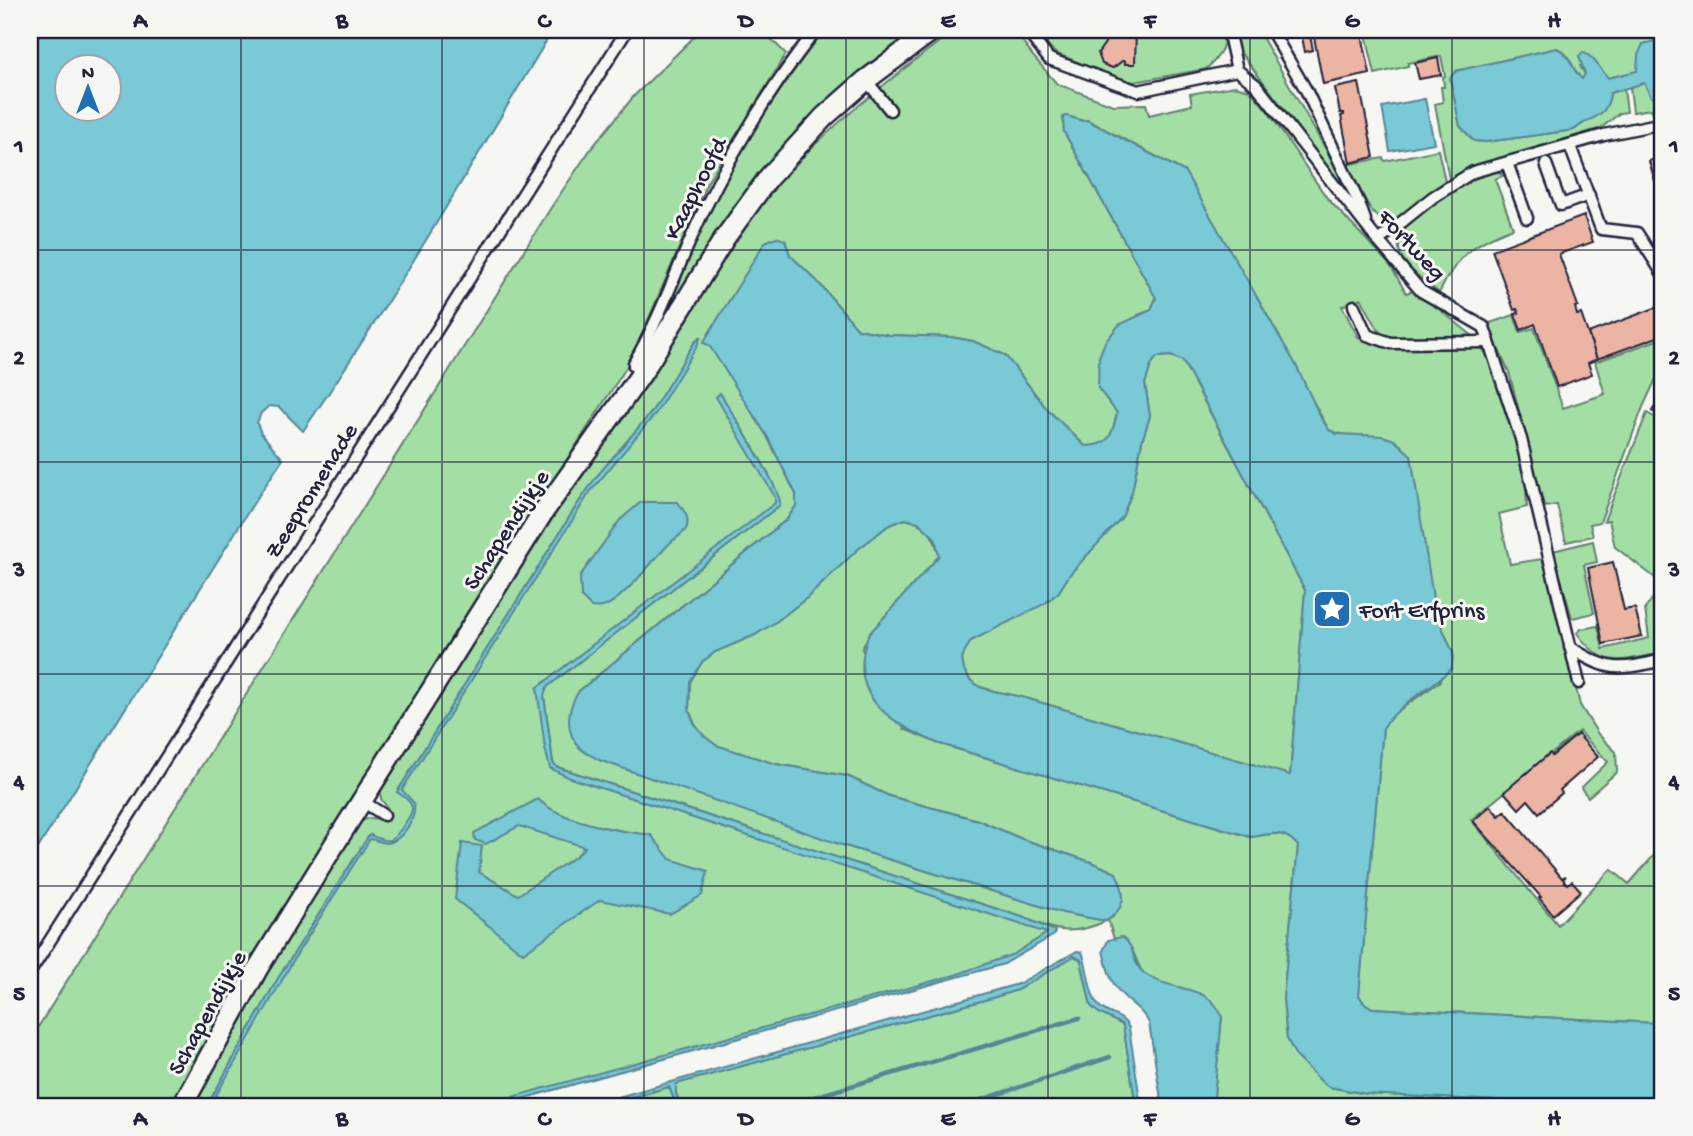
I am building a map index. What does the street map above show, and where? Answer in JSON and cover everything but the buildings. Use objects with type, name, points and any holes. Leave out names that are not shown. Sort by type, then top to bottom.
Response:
[{"type":"street","name":"Schapendijkje","points":[[182,1106],[258,968],[362,801],[550,502],[642,373],[724,239],[769,177],[824,117],[866,80],[933,30]]},
{"type":"lane","name":"Zeepromenade","points":[[30,972],[627,30]]},
{"type":"lane","name":"Kaaphoofd","points":[[642,373],[634,363],[727,164],[757,114],[816,30]]},
{"type":"lane","points":[[1026,30],[1049,59],[1138,91],[1237,70],[1228,30]]},
{"type":"lane","points":[[1271,30],[1306,90],[1359,203],[1367,228]]},
{"type":"lane","name":"Fortweg","points":[[1237,70],[1257,86],[1367,228],[1421,292],[1484,327],[1521,439],[1579,683]]},
{"type":"lane","points":[[866,80],[890,110]]},
{"type":"lane","points":[[1378,241],[1453,183],[1473,172],[1604,135],[1663,123]]},
{"type":"lane","points":[[1570,146],[1601,229],[1637,233],[1663,274]]},
{"type":"lane","points":[[1507,163],[1527,218]]},
{"type":"lane","points":[[1546,164],[1561,205],[1588,195]]},
{"type":"lane","points":[[1354,306],[1367,335],[1391,343],[1489,342]]},
{"type":"lane","points":[[1570,647],[1591,661],[1615,669],[1663,660]]},
{"type":"lane","points":[[362,801],[384,815]]},
{"type":"green space","points":[[701,30],[762,30],[786,54],[707,183],[631,360],[424,682],[174,1106],[30,1106],[30,1040],[552,206],[590,150],[634,96]]},
{"type":"green space","points":[[825,30],[920,30],[854,82],[670,316],[665,314],[733,165],[775,95]]},
{"type":"green space","points":[[955,30],[1015,30],[1057,84],[1113,105],[1146,104],[1149,115],[1192,105],[1190,94],[1235,86],[1250,90],[1267,110],[1327,198],[1390,265],[1406,293],[1415,290],[1473,336],[1387,338],[1380,333],[1361,298],[1342,306],[1358,337],[1382,347],[1479,345],[1493,367],[1511,418],[1525,479],[1527,507],[1499,514],[1510,564],[1542,559],[1550,581],[1580,705],[1598,734],[1616,752],[1617,772],[1588,797],[1581,788],[1608,762],[1579,731],[1471,820],[1558,925],[1611,869],[1629,884],[1654,855],[1663,862],[1663,1022],[1372,1008],[1363,1002],[1359,995],[1383,727],[1391,716],[1439,682],[1453,653],[1435,611],[1402,446],[1385,438],[1347,435],[1329,430],[1185,172],[1088,120],[1066,116],[1063,117],[1064,132],[1156,298],[1151,310],[1138,315],[1098,388],[1117,413],[1114,427],[1106,441],[1085,446],[1047,409],[1005,355],[973,341],[951,337],[889,335],[858,329],[817,281],[790,255],[785,240],[709,344],[767,436],[796,494],[796,506],[787,519],[579,691],[839,844],[1063,913],[1106,921],[1083,929],[1054,929],[557,767],[553,763],[544,696],[547,687],[780,505],[765,468],[720,393],[779,503],[540,689],[551,769],[1050,933],[1004,962],[496,1106],[209,1106],[267,999],[371,834],[277,980],[207,1106],[191,1106],[243,1010],[357,824],[368,818],[383,819],[389,810],[381,799],[381,787],[519,563],[739,230],[812,147],[867,98]],"holes":[[[700,337],[697,346],[650,416],[586,496],[398,791],[577,505],[597,476],[651,413]]]},
{"type":"green space","points":[[1035,30],[1258,30],[1359,208],[1349,205],[1288,114],[1237,48],[1234,37],[1224,41],[1218,56],[1206,69],[1134,82],[1121,80],[1055,53]]},
{"type":"green space","points":[[1365,30],[1663,30],[1663,39],[1643,44],[1638,71],[1608,78],[1592,58],[1580,66],[1585,74],[1583,80],[1566,55],[1557,48],[1456,71],[1451,78],[1460,126],[1474,141],[1486,142],[1574,130],[1602,112],[1609,101],[1610,93],[1624,89],[1627,112],[1620,113],[1601,128],[1467,169],[1449,179],[1435,104],[1443,102],[1441,87],[1444,87],[1445,76],[1441,56],[1375,74]]},
{"type":"green space","points":[[1644,83],[1658,102],[1663,103],[1663,113],[1652,112],[1651,109],[1633,112],[1630,87]]},
{"type":"green space","points":[[1438,150],[1445,181],[1390,226],[1373,213],[1345,165],[1383,158],[1385,161]]},
{"type":"green space","points":[[1496,171],[1505,175],[1495,179],[1513,228],[1487,239],[1468,252],[1453,269],[1439,293],[1408,267],[1403,259],[1399,251],[1402,231],[1444,195],[1467,182]]},
{"type":"green space","points":[[1514,315],[1520,332],[1534,328],[1563,408],[1605,394],[1595,362],[1663,338],[1663,364],[1643,407],[1600,522],[1590,524],[1593,536],[1566,542],[1557,505],[1544,507],[1509,372],[1492,335],[1490,323]]},
{"type":"green space","points":[[1171,356],[1182,360],[1305,590],[1290,776],[980,687],[970,680],[964,670],[962,660],[971,641],[1058,593],[1070,574],[1122,517],[1132,492],[1150,416],[1145,384],[1151,365],[1157,357]]},
{"type":"green space","points":[[1647,413],[1663,422],[1663,584],[1615,547],[1609,520],[1604,521]]},
{"type":"green space","points":[[905,519],[928,531],[939,556],[869,634],[862,649],[904,729],[937,743],[1250,837],[1276,834],[1293,840],[1298,846],[1283,999],[1287,1038],[1296,1056],[1329,1087],[1367,1094],[1593,1106],[1213,1106],[1222,1017],[1143,973],[1126,940],[1122,937],[1114,939],[1108,920],[1113,917],[1116,873],[978,820],[889,796],[847,776],[776,764],[715,745],[704,736],[695,725],[689,710],[690,682],[702,662],[715,652],[755,635],[777,621],[808,597],[857,550],[889,525]]},
{"type":"green space","points":[[1593,541],[1597,562],[1584,565],[1594,613],[1572,618],[1553,551]]},
{"type":"green space","points":[[1657,592],[1663,595],[1663,653],[1626,660],[1606,658],[1587,645],[1577,633],[1581,629],[1598,626],[1603,649],[1649,638],[1645,609]]},
{"type":"green space","points":[[1074,956],[1081,960],[1091,1006],[1123,1025],[1136,1106],[680,1106],[676,1084],[1017,990]]},
{"type":"green space","points":[[669,1087],[677,1106],[601,1106]]},
{"type":"water","points":[[30,30],[553,30],[400,282],[303,431],[279,407],[269,406],[261,413],[257,423],[261,433],[283,459],[30,861]]},
{"type":"water","points":[[1663,39],[1663,103],[1651,97],[1644,83],[1610,93],[1606,108],[1574,130],[1486,142],[1474,141],[1460,126],[1450,78],[1456,71],[1557,48],[1566,55],[1582,79],[1585,74],[1579,56],[1583,52],[1592,58],[1608,78],[1637,71],[1638,55],[1643,44]]},
{"type":"water","points":[[1425,99],[1434,143],[1390,151],[1382,107]]},
{"type":"water","points":[[1063,117],[1087,120],[1185,172],[1296,365],[1329,430],[1337,434],[1383,436],[1394,440],[1411,455],[1435,611],[1453,653],[1452,668],[1406,704],[1383,728],[1359,995],[1363,1002],[1372,1008],[1663,1022],[1663,1106],[1593,1106],[1367,1094],[1329,1087],[1321,1081],[1296,1056],[1287,1039],[1283,999],[1298,846],[1293,840],[1282,834],[1251,837],[937,743],[902,726],[876,704],[867,690],[863,674],[863,655],[869,634],[939,556],[935,538],[918,522],[905,519],[889,525],[777,621],[755,635],[715,652],[702,662],[690,682],[689,710],[695,725],[716,745],[776,764],[847,776],[889,796],[978,820],[1116,873],[1122,887],[1123,900],[1118,911],[1106,921],[1063,913],[839,844],[599,760],[580,748],[575,741],[569,720],[579,691],[787,519],[796,506],[796,494],[767,436],[709,345],[703,343],[765,242],[776,237],[785,240],[790,255],[817,281],[858,329],[889,335],[951,337],[973,341],[1005,355],[1047,409],[1085,446],[1100,444],[1109,437],[1117,413],[1098,388],[1099,357],[1105,342],[1119,325],[1151,310],[1156,298],[1064,132]],"holes":[[[1171,356],[1183,361],[1305,590],[1290,775],[980,687],[970,680],[964,670],[962,660],[971,641],[1044,604],[1058,593],[1070,574],[1122,517],[1132,492],[1150,416],[1145,384],[1151,365],[1157,357]]]},
{"type":"water","points":[[701,336],[656,413],[590,492],[402,790],[414,803],[411,822],[393,841],[382,843],[370,839],[297,954],[210,1106],[207,1106],[277,980],[369,835],[390,840],[407,820],[412,811],[411,805],[397,792],[577,505],[597,476],[651,413]]},
{"type":"water","points":[[720,393],[765,468],[780,505],[547,687],[544,696],[553,763],[557,767],[1022,917],[1055,931],[1054,935],[1004,964],[496,1106],[479,1106],[955,975],[1014,954],[1047,933],[570,778],[550,768],[537,688],[775,503],[775,497],[716,397]]},
{"type":"water","points":[[641,502],[678,502],[687,517],[687,527],[620,596],[603,607],[591,607],[581,597],[580,576],[620,520]]},
{"type":"water","points":[[538,799],[548,807],[575,819],[607,828],[651,835],[670,859],[708,871],[702,895],[670,914],[600,900],[523,953],[455,899],[462,843],[482,846],[479,872],[518,895],[585,847],[519,826],[486,844],[475,840],[474,833]]},
{"type":"water","points":[[1122,937],[1144,973],[1208,998],[1222,1017],[1213,1106],[1162,1106],[1149,1023],[1114,984],[1103,951],[1108,940]]},
{"type":"water","points":[[1077,951],[1082,952],[1091,988],[1099,1006],[1123,1020],[1129,1028],[1141,1106],[1136,1106],[1123,1025],[1091,1006],[1081,960],[1074,956],[1017,990],[676,1084],[680,1106],[677,1106],[669,1087],[598,1106],[597,1103],[1018,984]]},
{"type":"waterway","points":[[784,1106],[1079,1018]]},
{"type":"waterway","points":[[963,1106],[1110,1057]]},
{"type":"waterway","points":[[1099,1106],[1112,1102]]},
{"type":"place","name":"Fort Erfprins","points":[[1332,609]]}]
